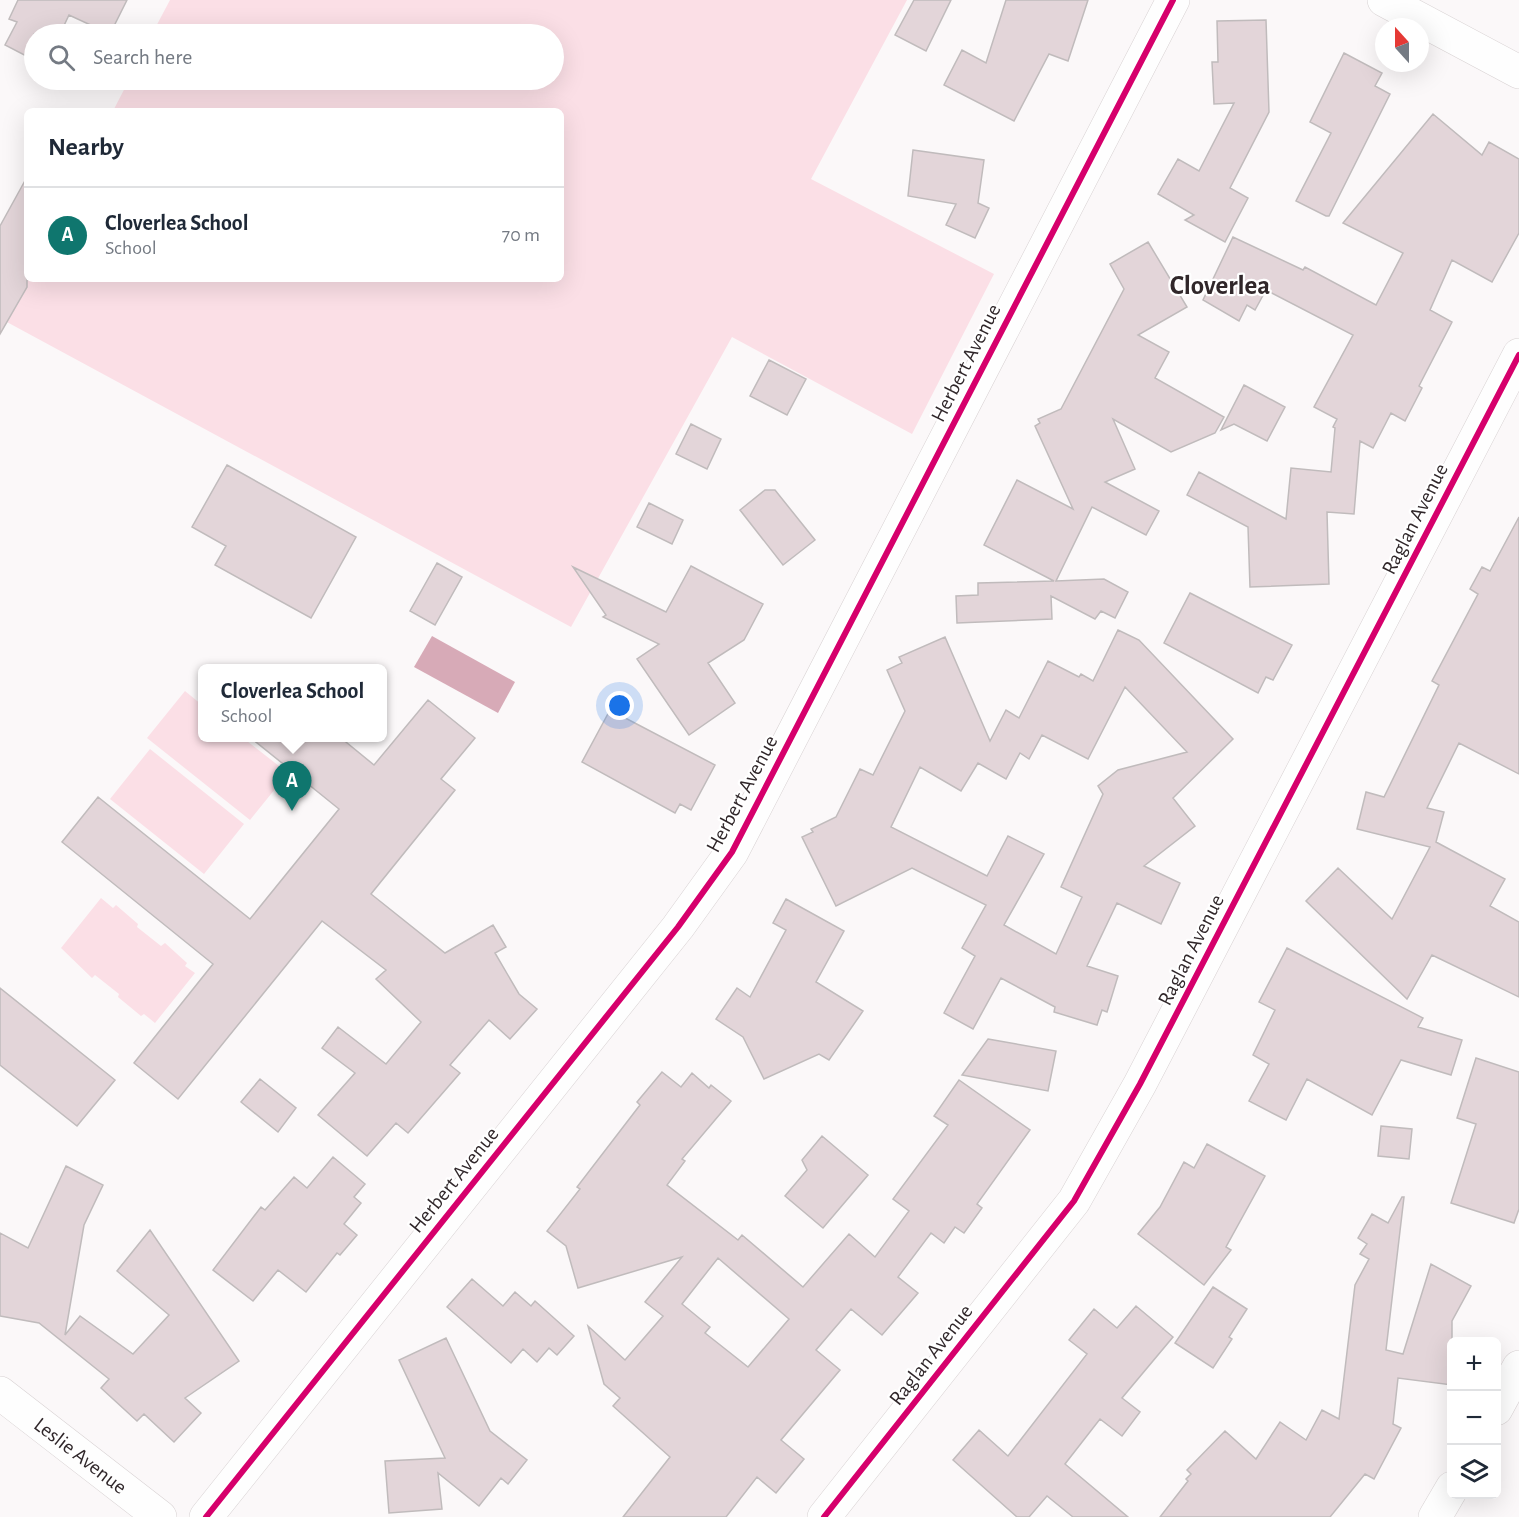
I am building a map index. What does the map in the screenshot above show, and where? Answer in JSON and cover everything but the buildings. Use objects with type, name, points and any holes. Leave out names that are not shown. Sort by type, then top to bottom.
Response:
[{"type":"street","name":"Herbert Avenue","points":[[206,1517],[678,927],[732,852],[1173,0]]},
{"type":"street","points":[[1384,0],[1519,72]]},
{"type":"street","name":"Raglan Avenue","points":[[824,1517],[1074,1201],[1146,1074],[1519,355]]},
{"type":"street","points":[[1501,1401],[1519,1367]]},
{"type":"street","name":"Leslie Avenue","points":[[0,1393],[160,1517]]},
{"type":"street","points":[[1435,1517],[1447,1497]]},
{"type":"shaded area","points":[[170,0],[907,0],[811,179],[994,274],[912,434],[732,337],[571,627],[5,321],[25,282],[564,282],[564,108],[115,108],[124,90],[564,90],[564,24],[157,24]]},
{"type":"shaded area","points":[[432,636],[515,682],[498,713],[414,667]]},
{"type":"shaded area","points":[[185,691],[198,702],[198,742],[248,742],[288,773],[250,820],[147,738]]},
{"type":"shaded area","points":[[150,749],[244,824],[204,874],[110,799]]},
{"type":"shaded area","points":[[101,898],[113,908],[116,905],[138,924],[137,927],[161,946],[165,943],[187,963],[185,966],[195,973],[155,1023],[144,1014],[141,1016],[95,975],[92,978],[61,948]]},
{"type":"cycle path","points":[[206,1517],[678,927],[732,852],[1173,0]]},
{"type":"cycle path","points":[[824,1517],[1074,1201],[1140,1084],[1519,355]]},
{"type":"place","name":"Cloverlea School","points":[[292,811]]},
{"type":"district","name":"Cloverlea","points":[[1220,285]]}]
